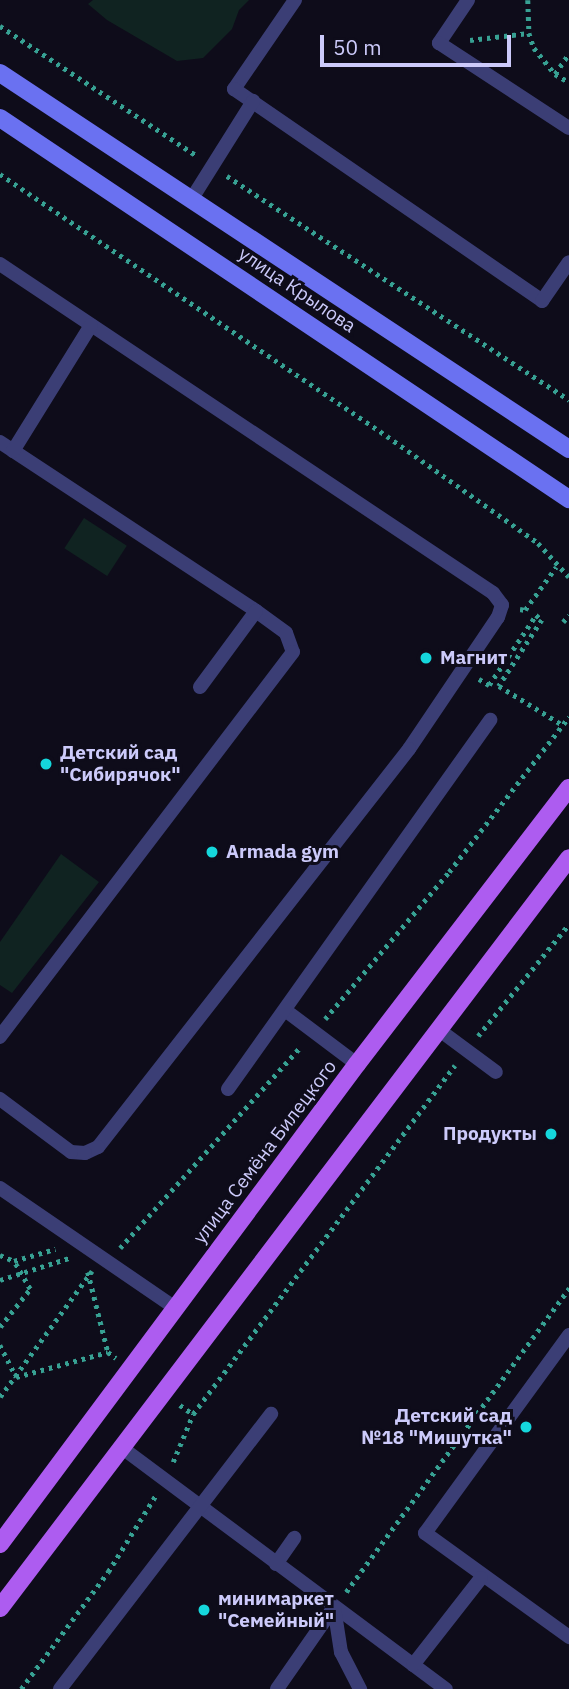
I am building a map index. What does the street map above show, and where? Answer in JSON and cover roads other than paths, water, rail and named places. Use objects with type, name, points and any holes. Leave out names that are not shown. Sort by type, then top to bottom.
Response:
[{"type":"main road","name":"улица Крылова","points":[[0,74],[569,449]]},
{"type":"main road","name":"улица Крылова","points":[[0,118],[569,499]]},
{"type":"main road","name":"улица Семёна Билецкого","points":[[0,1544],[357,1064],[569,788]]},
{"type":"main road","points":[[0,1608],[569,858]]},
{"type":"lane","points":[[295,0],[234,89],[542,301],[569,262]]},
{"type":"lane","points":[[468,0],[439,44],[569,128]]},
{"type":"lane","points":[[191,200],[253,102]]},
{"type":"lane","points":[[0,264],[493,593],[502,610],[409,749],[98,1147],[85,1153],[71,1152],[0,1099]]},
{"type":"lane","points":[[13,451],[91,325]]},
{"type":"lane","points":[[0,442],[256,611],[286,633],[293,652],[289,662],[0,1037]]},
{"type":"lane","points":[[200,687],[256,611]]},
{"type":"lane","points":[[228,1089],[490,720]]},
{"type":"lane","points":[[285,1010],[357,1064]]},
{"type":"lane","points":[[438,1029],[496,1072]]},
{"type":"lane","points":[[0,1188],[106,1263],[176,1308]]},
{"type":"lane","points":[[569,1335],[425,1533],[481,1578],[569,1637]]},
{"type":"lane","points":[[60,1689],[271,1415]]},
{"type":"lane","points":[[121,1447],[164,1483],[446,1689]]},
{"type":"lane","points":[[276,1564],[294,1538]]},
{"type":"lane","points":[[413,1665],[481,1578]]},
{"type":"lane","points":[[277,1689],[334,1607]]},
{"type":"lane","points":[[334,1607],[341,1652],[360,1689]]},
{"type":"place","name":"Магнит","points":[[426,658]]},
{"type":"place","name":"Детский сад \"Сибирячок\"","points":[[46,764]]},
{"type":"place","name":"Armada gym","points":[[212,852]]},
{"type":"place","name":"Продукты","points":[[551,1134]]},
{"type":"place","name":"Детский сад №18 \"Мишутка\"","points":[[526,1427]]},
{"type":"place","name":"минимаркет \"Семейный\"","points":[[204,1610]]}]
